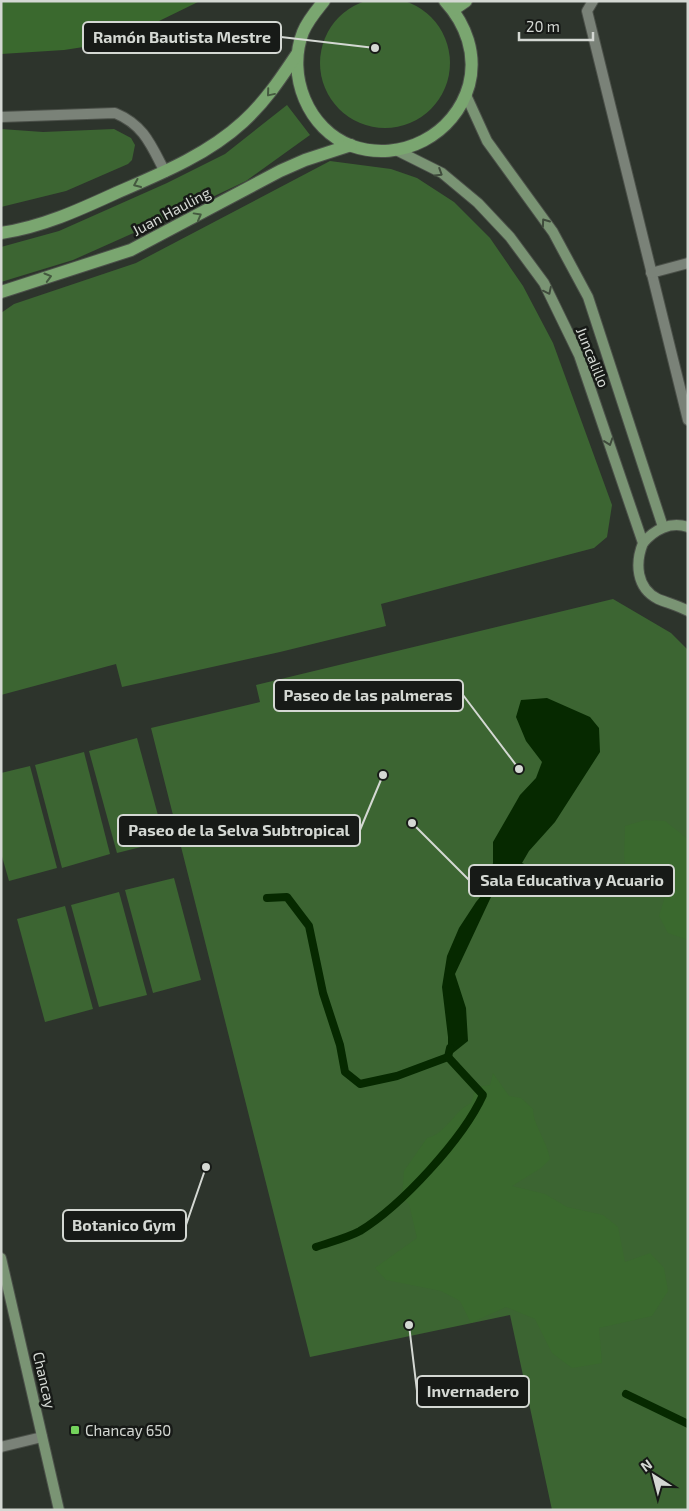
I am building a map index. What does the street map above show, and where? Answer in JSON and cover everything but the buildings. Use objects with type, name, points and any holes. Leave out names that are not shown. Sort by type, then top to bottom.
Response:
[{"type":"main road","points":[[324,1],[313,14],[302,33],[297,54],[297,76],[304,98],[315,118],[331,134],[351,145],[373,151],[396,150],[414,146],[431,138],[458,112],[466,95],[472,66],[471,51],[468,36],[449,6],[466,1]]},
{"type":"main road","points":[[1,233],[25,230],[67,215],[165,172],[211,147],[242,123],[270,94],[297,54]]},
{"type":"main road","name":"Juncalillo","points":[[466,95],[487,141],[552,232],[588,297],[663,527]]},
{"type":"main road","name":"Juan Hauling","points":[[1,292],[130,250],[280,171],[305,160],[351,145]]},
{"type":"main road","name":"Juncalillo","points":[[396,150],[442,173],[478,203],[510,237],[544,283],[579,355],[643,543],[638,556],[640,579],[650,593],[688,611]]},
{"type":"main road","points":[[643,543],[648,537],[663,527],[673,525],[688,526]]},
{"type":"main road","points":[[668,602],[688,602]]},
{"type":"main road","name":"Chancay","points":[[1,1258],[59,1510]]},
{"type":"street","points":[[593,1],[587,11],[650,273],[688,420]]},
{"type":"street","points":[[1,118],[115,113],[131,120],[144,133],[165,172]]},
{"type":"street","points":[[650,273],[688,264]]},
{"type":"street","points":[[1,1447],[42,1437]]},
{"type":"shaded area","points":[[385,-2],[398,-1],[410,3],[431,17],[445,38],[449,50],[449,76],[445,88],[431,109],[410,123],[398,127],[385,128],[372,127],[360,123],[339,109],[325,88],[321,76],[320,63],[321,50],[325,38],[339,17],[360,3],[372,-1]]},
{"type":"shaded area","points":[[1,1],[200,1],[116,42],[64,50],[1,54]]},
{"type":"shaded area","points":[[287,105],[310,135],[246,181],[73,260],[1,282],[1,247],[59,231],[167,183],[225,154]]},
{"type":"shaded area","points":[[1,129],[43,132],[114,129],[131,138],[135,145],[132,160],[128,164],[66,191],[1,207]]},
{"type":"shaded area","points":[[330,161],[391,169],[417,178],[454,202],[490,238],[523,286],[553,343],[612,505],[607,537],[594,548],[381,604],[386,626],[122,687],[116,664],[1,695],[1,313],[14,304],[136,263]]},
{"type":"shaded area","points":[[613,599],[671,633],[688,650],[688,1510],[552,1510],[510,1315],[310,1357],[151,728],[260,702],[256,685]]},
{"type":"shaded area","points":[[547,698],[590,717],[599,728],[600,752],[555,822],[529,851],[522,863],[538,870],[526,887],[491,897],[455,974],[466,1008],[468,1041],[448,1057],[448,1037],[442,987],[447,956],[459,928],[486,890],[493,863],[493,842],[520,795],[536,778],[542,762],[526,741],[516,717],[521,700]]},
{"type":"shaded area","points":[[137,738],[165,841],[117,853],[89,751]]},
{"type":"shaded area","points":[[84,752],[110,854],[62,868],[35,765]]},
{"type":"shaded area","points":[[30,766],[57,868],[9,881],[1,853],[1,773]]},
{"type":"shaded area","points":[[645,820],[665,821],[688,839],[688,940],[668,933],[659,916],[666,893],[642,897],[630,881],[627,873],[624,855],[625,826]]},
{"type":"shaded area","points":[[174,878],[201,980],[153,993],[125,890]]},
{"type":"shaded area","points":[[119,892],[147,995],[99,1007],[71,905]]},
{"type":"shaded area","points":[[65,906],[93,1009],[45,1022],[17,919]]},
{"type":"shaded area","points":[[493,1073],[509,1096],[521,1098],[533,1109],[535,1121],[550,1159],[541,1168],[512,1186],[545,1194],[567,1207],[603,1215],[618,1227],[625,1262],[650,1253],[664,1268],[668,1291],[652,1316],[599,1328],[602,1363],[572,1368],[552,1353],[535,1319],[506,1307],[471,1323],[460,1301],[441,1291],[386,1280],[375,1268],[417,1238],[409,1204],[402,1197],[404,1171],[427,1138],[440,1132],[460,1111],[471,1103],[476,1087],[490,1085]]},
{"type":"waterway","points":[[267,898],[287,897],[309,926],[323,993],[340,1045],[345,1072],[360,1084],[397,1076],[448,1057],[450,1048]]},
{"type":"waterway","points":[[316,1247],[360,1231],[376,1220],[412,1189],[461,1131],[483,1095],[448,1057]]},
{"type":"waterway","points":[[626,1394],[688,1424]]},
{"type":"place","name":"Ramón Bautista Mestre","points":[[375,48]]},
{"type":"place","name":"Paseo de las palmeras","points":[[519,769]]},
{"type":"place","name":"Paseo de la Selva Subtropical","points":[[383,775]]},
{"type":"place","name":"Sala Educativa y Acuario","points":[[412,823]]},
{"type":"place","name":"Botanico Gym","points":[[206,1167]]},
{"type":"place","name":"Invernadero","points":[[409,1325]]},
{"type":"place","name":"Chancay 650","points":[[75,1430]]}]
